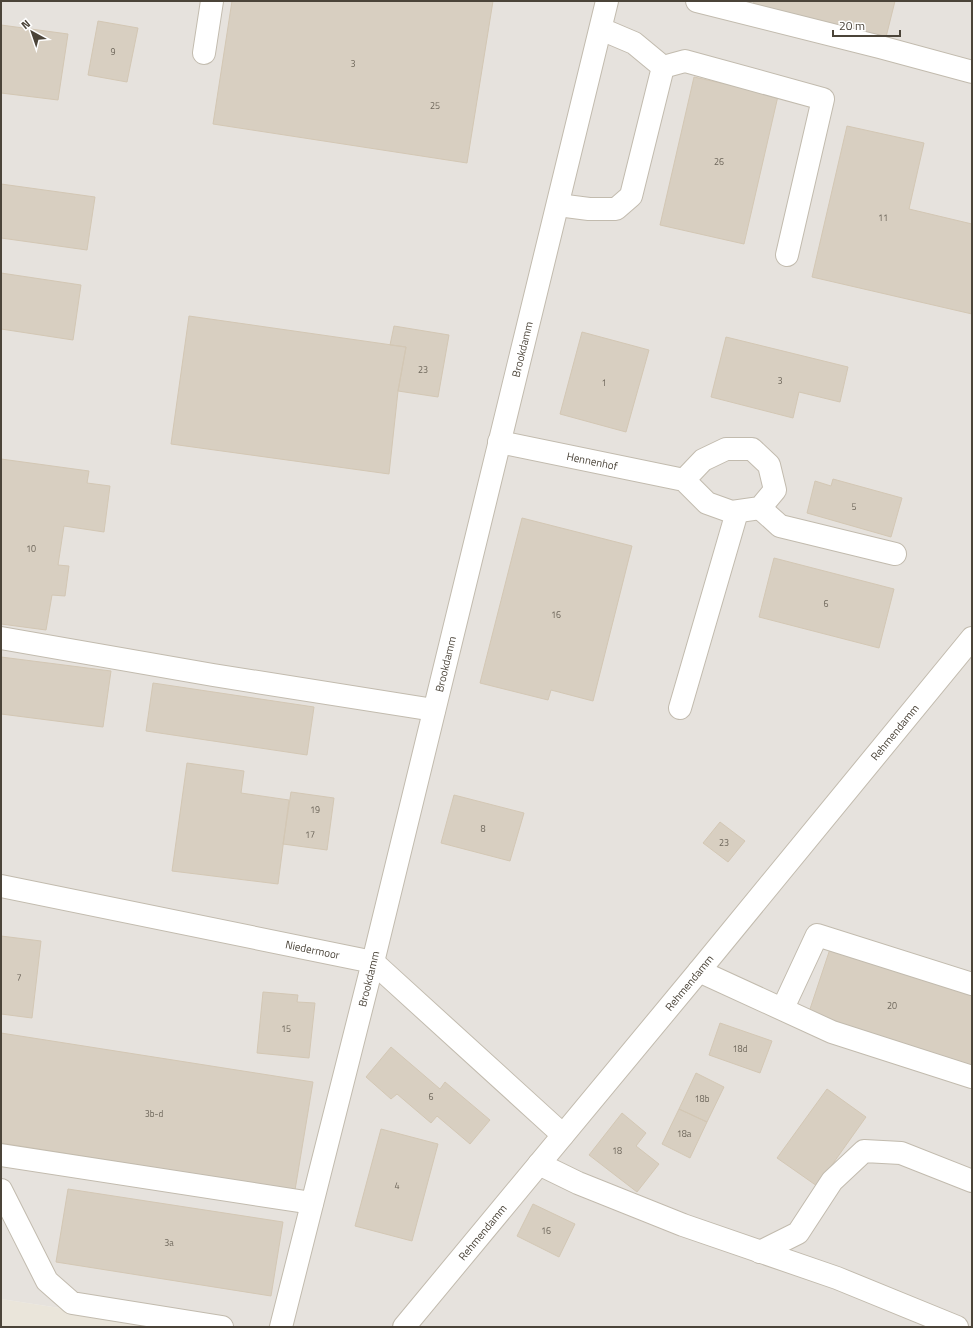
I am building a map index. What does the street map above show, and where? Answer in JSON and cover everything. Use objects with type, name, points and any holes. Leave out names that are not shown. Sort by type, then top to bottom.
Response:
[{"type":"street","points":[[204,54],[212,1]]},
{"type":"street","name":"Brookdamm","points":[[281,1327],[373,962],[607,1]]},
{"type":"street","points":[[697,1],[880,46],[972,72]]},
{"type":"street","points":[[600,29],[634,43],[663,67]]},
{"type":"street","points":[[663,67],[685,60],[823,99],[786,255]]},
{"type":"street","points":[[558,205],[589,209],[616,209],[631,196],[663,67]]},
{"type":"street","name":"Hennenhof","points":[[500,442],[684,480]]},
{"type":"street","points":[[726,449],[752,449],[769,465],[775,490],[760,508],[732,512],[707,503],[684,480],[703,460],[726,449]]},
{"type":"street","points":[[760,508],[780,526],[895,554]]},
{"type":"street","points":[[680,708],[737,512]]},
{"type":"street","points":[[1,638],[434,710]]},
{"type":"street","name":"Rehmendamm","points":[[404,1327],[972,638]]},
{"type":"street","name":"Niedermoor","points":[[1,886],[373,962]]},
{"type":"street","points":[[783,1008],[817,935],[972,984]]},
{"type":"street","points":[[373,962],[563,1135]]},
{"type":"street","points":[[699,971],[722,983],[783,1008],[832,1032],[972,1077]]},
{"type":"street","points":[[760,1252],[798,1232],[832,1181],[864,1151],[901,1153],[972,1181]]},
{"type":"street","points":[[1,1155],[312,1203]]},
{"type":"street","points":[[539,1164],[578,1183],[683,1226],[837,1278],[956,1327]]},
{"type":"street","points":[[1,1190],[47,1281],[72,1303],[222,1327]]},
{"type":"shaded area","points":[[1,1],[972,1],[972,1327],[183,1327],[1,1299]]},
{"type":"shaded area","points":[[1,1299],[183,1327],[1,1327]]},
{"type":"building","points":[[232,1],[493,1],[467,163],[213,124]]},
{"type":"building","points":[[754,1],[895,1],[886,37],[753,6]]},
{"type":"building","points":[[98,21],[138,28],[127,82],[88,75]]},
{"type":"building","points":[[1,25],[68,34],[58,100],[1,93]]},
{"type":"building","points":[[694,77],[778,96],[744,244],[660,225]]},
{"type":"building","points":[[847,126],[924,143],[909,209],[972,224],[972,314],[812,277]]},
{"type":"building","points":[[1,184],[95,197],[87,250],[1,238]]},
{"type":"building","points":[[1,273],[81,285],[73,340],[1,329]]},
{"type":"building","points":[[189,316],[406,347],[398,391],[389,474],[171,444]]},
{"type":"building","points":[[394,326],[449,335],[438,397],[398,391],[406,347],[390,345]]},
{"type":"building","points":[[582,332],[649,350],[626,432],[560,414]]},
{"type":"building","points":[[726,337],[848,367],[840,402],[799,392],[793,418],[711,397]]},
{"type":"building","points":[[1,459],[89,471],[87,483],[110,486],[104,532],[64,526],[58,565],[69,566],[65,596],[52,595],[46,630],[1,624]]},
{"type":"building","points":[[833,479],[902,498],[891,537],[807,513],[815,481],[831,486]]},
{"type":"building","points":[[522,518],[632,546],[593,701],[551,690],[548,700],[480,683]]},
{"type":"building","points":[[774,558],[894,589],[879,648],[759,617]]},
{"type":"building","points":[[1,657],[111,671],[103,727],[1,714]]},
{"type":"building","points":[[153,683],[314,707],[307,755],[146,731]]},
{"type":"building","points":[[187,763],[244,771],[241,793],[289,800],[278,884],[172,871]]},
{"type":"building","points":[[291,792],[334,798],[327,850],[283,844]]},
{"type":"building","points":[[454,795],[524,813],[510,861],[441,843]]},
{"type":"building","points":[[720,822],[745,841],[728,862],[703,843]]},
{"type":"building","points":[[1,936],[41,941],[32,1018],[1,1014]]},
{"type":"building","points":[[830,949],[972,995],[972,1069],[808,1015]]},
{"type":"building","points":[[263,992],[298,995],[297,1002],[315,1003],[309,1058],[257,1053]]},
{"type":"building","points":[[720,1023],[772,1041],[760,1073],[709,1055]]},
{"type":"building","points":[[1,1033],[313,1082],[295,1190],[1,1143]]},
{"type":"building","points":[[391,1047],[440,1089],[445,1082],[490,1120],[470,1144],[437,1116],[431,1123],[397,1094],[391,1099],[366,1077]]},
{"type":"building","points":[[696,1073],[724,1087],[707,1122],[679,1109]]},
{"type":"building","points":[[827,1089],[866,1117],[817,1186],[777,1158]]},
{"type":"building","points":[[679,1109],[707,1122],[690,1158],[662,1144]]},
{"type":"building","points":[[622,1113],[646,1133],[636,1146],[659,1164],[637,1192],[589,1155]]},
{"type":"building","points":[[381,1129],[438,1144],[412,1241],[355,1226]]},
{"type":"building","points":[[68,1189],[283,1222],[271,1296],[56,1262]]},
{"type":"building","points":[[533,1204],[575,1224],[559,1257],[517,1236]]}]
